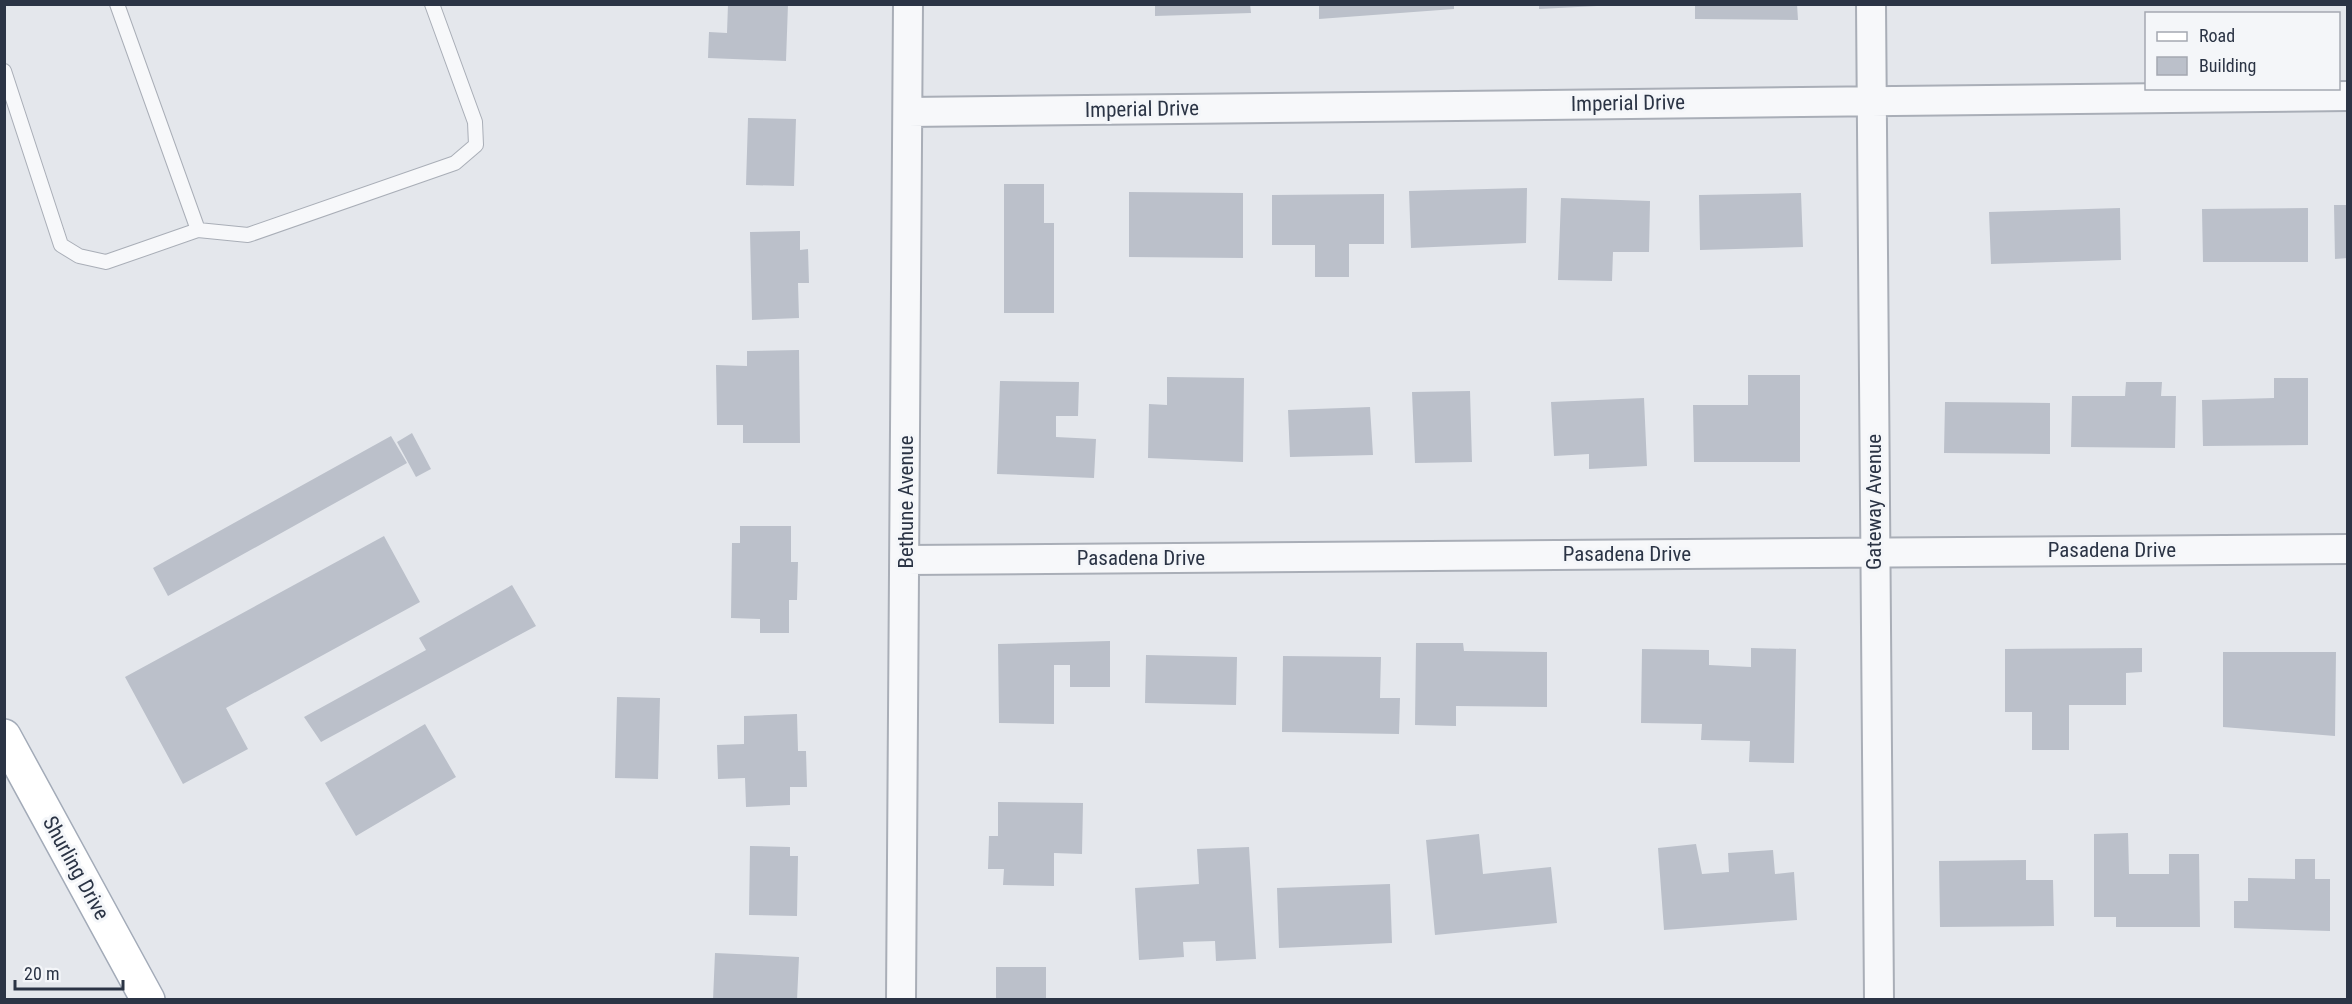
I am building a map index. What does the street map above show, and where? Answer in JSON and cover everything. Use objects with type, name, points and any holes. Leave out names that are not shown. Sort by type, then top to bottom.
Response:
[{"type":"main road","name":"Shurling Drive","points":[[4,736],[148,999]]},
{"type":"street","name":"Bethune Avenue","points":[[901,999],[906,560],[908,4]]},
{"type":"street","name":"Gateway Avenue","points":[[1871,4],[1879,999]]},
{"type":"street","name":"Imperial Drive","points":[[908,112],[2348,96]]},
{"type":"street","name":"Pasadena Drive","points":[[906,560],[2348,549]]},
{"type":"lane","points":[[4,71],[61,245],[79,256],[106,262],[198,230],[248,235],[455,163],[476,146],[475,122],[432,4]]},
{"type":"lane","points":[[121,6],[198,230]]},
{"type":"building","points":[[728,4],[788,4],[786,61],[708,58],[709,32],[727,33]]},
{"type":"building","points":[[1155,4],[1250,4],[1251,13],[1155,16]]},
{"type":"building","points":[[1319,4],[1454,4],[1454,9],[1319,19]]},
{"type":"building","points":[[1539,4],[1597,4],[1597,6],[1539,9]]},
{"type":"building","points":[[1695,4],[1797,4],[1798,20],[1695,19]]},
{"type":"building","points":[[748,118],[796,119],[794,186],[746,185]]},
{"type":"building","points":[[1004,184],[1044,184],[1044,223],[1054,223],[1054,313],[1004,313]]},
{"type":"building","points":[[1527,188],[1526,243],[1411,248],[1409,191]]},
{"type":"building","points":[[1129,192],[1243,193],[1243,258],[1129,257]]},
{"type":"building","points":[[1801,193],[1803,247],[1700,250],[1699,195]]},
{"type":"building","points":[[1384,194],[1384,244],[1349,244],[1349,277],[1315,277],[1315,245],[1272,245],[1272,195]]},
{"type":"building","points":[[1561,198],[1650,201],[1649,252],[1613,252],[1612,281],[1558,280]]},
{"type":"building","points":[[2334,205],[2348,205],[2348,258],[2335,259]]},
{"type":"building","points":[[2120,208],[2121,260],[1991,264],[1989,212]]},
{"type":"building","points":[[2308,208],[2308,262],[2203,262],[2202,209]]},
{"type":"building","points":[[800,231],[800,250],[808,249],[809,283],[798,283],[799,318],[752,320],[750,232]]},
{"type":"building","points":[[799,350],[800,443],[743,443],[743,425],[717,425],[716,365],[747,366],[747,351]]},
{"type":"building","points":[[1748,375],[1800,375],[1800,462],[1694,462],[1693,405],[1748,405]]},
{"type":"building","points":[[1167,377],[1244,378],[1243,462],[1148,458],[1149,404],[1167,405]]},
{"type":"building","points":[[2274,378],[2308,378],[2308,445],[2203,446],[2202,400],[2274,398]]},
{"type":"building","points":[[1000,381],[1079,382],[1078,416],[1056,416],[1056,437],[1096,439],[1094,478],[997,474]]},
{"type":"building","points":[[2126,382],[2162,382],[2161,396],[2176,396],[2175,448],[2071,447],[2072,396],[2125,396]]},
{"type":"building","points":[[1470,391],[1472,462],[1415,463],[1412,392]]},
{"type":"building","points":[[1644,398],[1647,466],[1589,469],[1589,454],[1554,456],[1551,402]]},
{"type":"building","points":[[1945,402],[2050,403],[2050,454],[1944,453]]},
{"type":"building","points":[[1370,407],[1373,455],[1290,457],[1288,410]]},
{"type":"building","points":[[412,433],[431,469],[416,477],[397,442]]},
{"type":"building","points":[[391,436],[407,463],[168,596],[153,568]]},
{"type":"building","points":[[740,526],[791,526],[791,562],[798,562],[797,600],[789,600],[789,633],[760,633],[760,619],[731,618],[732,543],[740,543]]},
{"type":"building","points":[[384,536],[420,602],[226,708],[248,749],[183,784],[125,677]]},
{"type":"building","points":[[512,585],[536,626],[321,742],[304,717],[426,650],[419,638]]},
{"type":"building","points":[[1110,641],[1110,687],[1070,687],[1070,665],[1054,665],[1054,724],[999,723],[998,644]]},
{"type":"building","points":[[1416,643],[1463,643],[1464,651],[1547,652],[1547,707],[1456,706],[1456,726],[1415,725]]},
{"type":"building","points":[[1751,648],[1796,649],[1794,763],[1749,762],[1750,741],[1701,740],[1702,724],[1641,723],[1642,649],[1709,650],[1709,665],[1751,667]]},
{"type":"building","points":[[2142,648],[2142,672],[2126,673],[2126,705],[2069,705],[2069,750],[2032,750],[2032,712],[2005,712],[2005,649]]},
{"type":"building","points":[[2223,652],[2336,652],[2335,736],[2223,727]]},
{"type":"building","points":[[1146,655],[1237,657],[1236,705],[1145,703]]},
{"type":"building","points":[[1283,656],[1381,657],[1380,698],[1400,698],[1399,734],[1282,732]]},
{"type":"building","points":[[617,697],[660,698],[658,779],[615,778]]},
{"type":"building","points":[[797,714],[798,751],[806,751],[807,787],[790,787],[790,805],[746,807],[745,778],[718,779],[717,745],[744,744],[744,716]]},
{"type":"building","points":[[425,724],[456,777],[356,836],[325,783]]},
{"type":"building","points":[[998,802],[1083,803],[1082,854],[1054,853],[1054,886],[1003,885],[1004,869],[988,869],[989,836],[998,836]]},
{"type":"building","points":[[2128,833],[2129,874],[2169,874],[2169,854],[2199,854],[2200,927],[2116,927],[2116,917],[2094,917],[2094,834]]},
{"type":"building","points":[[1479,834],[1483,874],[1551,867],[1557,923],[1435,935],[1426,840]]},
{"type":"building","points":[[1696,844],[1702,874],[1729,872],[1728,853],[1773,850],[1775,874],[1794,872],[1797,920],[1664,930],[1658,848]]},
{"type":"building","points":[[750,846],[790,847],[790,856],[798,856],[797,916],[749,915]]},
{"type":"building","points":[[1249,847],[1256,959],[1216,961],[1215,941],[1183,942],[1184,957],[1139,960],[1135,888],[1199,884],[1197,849]]},
{"type":"building","points":[[2295,859],[2315,859],[2315,879],[2330,879],[2330,931],[2234,928],[2234,901],[2248,901],[2248,878],[2295,879]]},
{"type":"building","points":[[2026,860],[2026,880],[2053,880],[2054,926],[1940,927],[1939,861]]},
{"type":"building","points":[[1390,884],[1392,943],[1279,948],[1277,888]]},
{"type":"building","points":[[715,953],[799,957],[797,1000],[713,1000]]},
{"type":"building","points":[[996,967],[1046,967],[1046,1000],[996,1000]]}]
